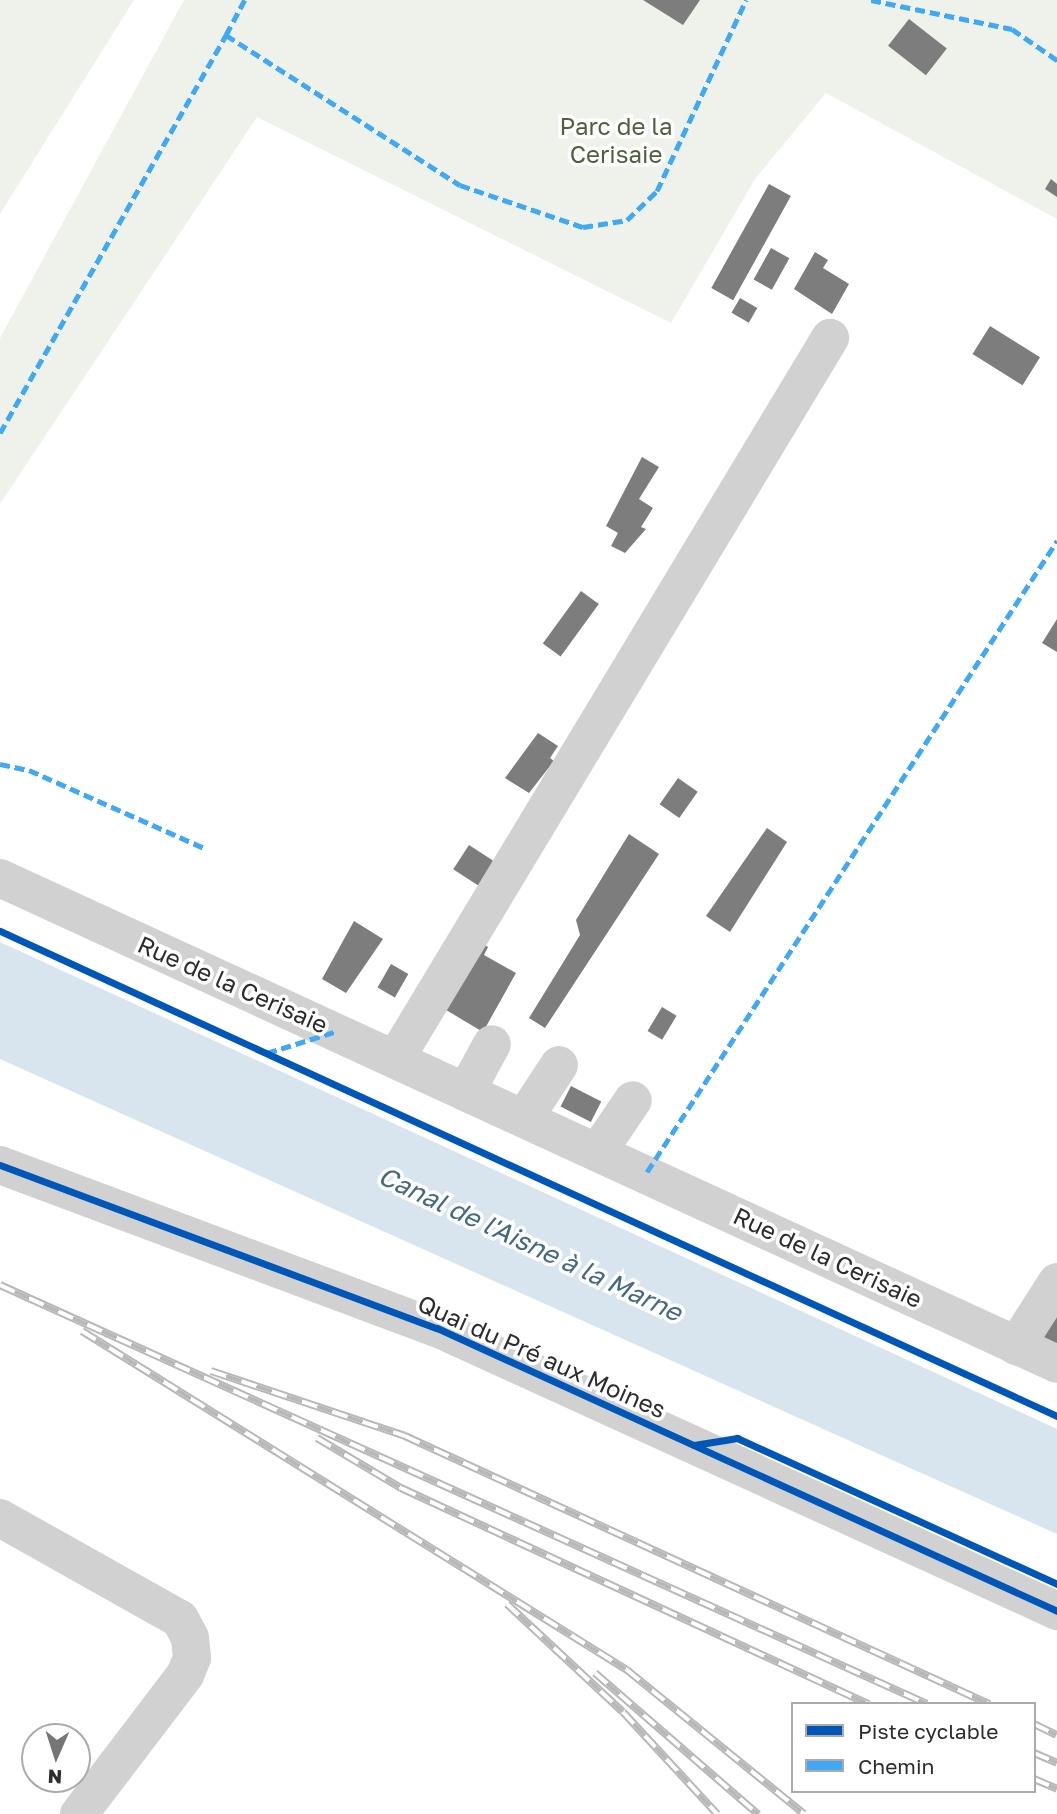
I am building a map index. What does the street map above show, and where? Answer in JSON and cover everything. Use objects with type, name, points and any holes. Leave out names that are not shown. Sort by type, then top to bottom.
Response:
[{"type":"street","points":[[396,1058],[830,338]]},
{"type":"street","name":"Rue de la Cerisaie","points":[[0,878],[599,1150],[1057,1364]]},
{"type":"street","points":[[467,1090],[492,1044]]},
{"type":"street","points":[[525,1117],[559,1065]]},
{"type":"street","points":[[599,1150],[633,1100]]},
{"type":"street","name":"Quai du Pré aux Moines","points":[[0,1164],[438,1328],[1057,1611]]},
{"type":"street","points":[[1016,1346],[1057,1282]]},
{"type":"street","points":[[0,1518],[180,1619],[190,1638],[192,1658],[185,1675],[79,1814]]},
{"type":"green space","points":[[0,0],[134,0],[0,214]]},
{"type":"green space","name":"Parc de la Cerisaie","points":[[184,0],[1057,0],[1057,219],[826,93],[755,179],[671,323],[257,117],[0,504],[0,338]]},
{"type":"water","name":"Canal de l'Aisne à la Marne","points":[[0,942],[1057,1429],[1057,1534],[0,1059]]},
{"type":"building","points":[[643,0],[700,0],[683,25]]},
{"type":"building","points":[[909,19],[947,49],[926,75],[888,46]]},
{"type":"building","points":[[1051,179],[1057,184],[1057,197],[1045,189]]},
{"type":"building","points":[[769,184],[791,196],[733,300],[711,288]]},
{"type":"building","points":[[771,248],[789,258],[772,290],[754,279]]},
{"type":"building","points":[[815,252],[828,260],[823,268],[849,284],[832,314],[794,289]]},
{"type":"building","points":[[740,298],[757,308],[749,323],[732,313]]},
{"type":"building","points":[[990,326],[1040,357],[1023,385],[973,354]]},
{"type":"building","points":[[642,457],[659,467],[639,499],[653,508],[641,527],[646,529],[625,553],[611,546],[618,533],[606,526]]},
{"type":"building","points":[[581,591],[599,604],[561,657],[543,644]]},
{"type":"building","points":[[1057,619],[1057,652],[1042,643]]},
{"type":"building","points":[[538,733],[558,746],[550,758],[554,761],[529,793],[505,778]]},
{"type":"building","points":[[678,778],[698,792],[679,818],[660,804]]},
{"type":"building","points":[[767,828],[787,842],[730,932],[706,916]]},
{"type":"building","points":[[629,834],[659,854],[545,1028],[529,1018],[580,935],[576,920]]},
{"type":"building","points":[[469,845],[497,863],[481,887],[453,869]]},
{"type":"building","points":[[354,921],[383,939],[346,993],[322,979]]},
{"type":"building","points":[[475,939],[488,947],[484,955],[516,973],[483,1032],[436,1004]]},
{"type":"building","points":[[391,964],[408,974],[395,997],[378,987]]},
{"type":"building","points":[[662,1007],[677,1016],[662,1040],[648,1031]]},
{"type":"building","points":[[571,1086],[601,1101],[591,1122],[561,1106]]},
{"type":"building","points":[[1057,1311],[1057,1348],[1039,1340]]},
{"type":"railway","points":[[0,1285],[923,1702]]},
{"type":"railway","points":[[82,1331],[627,1670],[804,1814]]},
{"type":"railway","points":[[211,1371],[405,1436],[985,1702]]},
{"type":"railway","points":[[317,1438],[401,1488],[864,1702]]},
{"type":"railway","points":[[507,1604],[623,1712],[717,1814]]},
{"type":"railway","points":[[595,1673],[758,1814]]},
{"type":"railway","points":[[1036,1725],[1057,1735]]},
{"type":"railway","points":[[1036,1754],[1057,1763]]},
{"type":"railway","points":[[1036,1780],[1057,1789]]},
{"type":"marked path","points":[[226,35],[245,0]]},
{"type":"marked path","points":[[0,433],[226,35],[460,185],[583,227],[627,220],[657,191],[746,0]]},
{"type":"marked path","points":[[871,0],[1012,29],[1057,60]]},
{"type":"marked path","points":[[647,1172],[1057,541]]},
{"type":"marked path","points":[[0,764],[29,770],[204,848]]},
{"type":"marked path","points":[[267,1053],[337,1031]]},
{"type":"cycle path","points":[[0,931],[1057,1416]]},
{"type":"cycle path","points":[[0,1165],[437,1328],[1057,1611]]},
{"type":"cycle path","points":[[694,1445],[737,1438],[1057,1584]]}]
